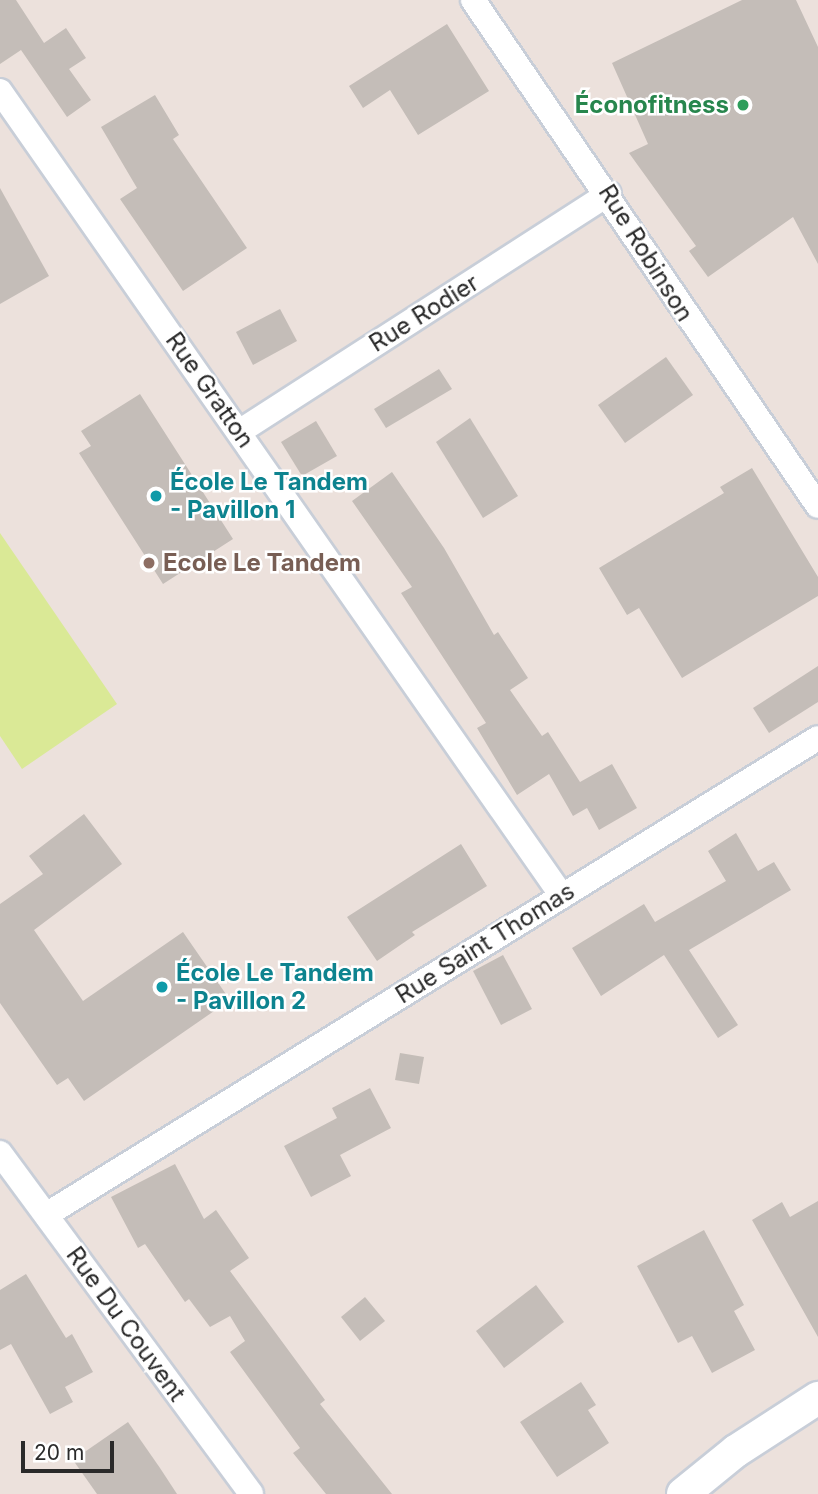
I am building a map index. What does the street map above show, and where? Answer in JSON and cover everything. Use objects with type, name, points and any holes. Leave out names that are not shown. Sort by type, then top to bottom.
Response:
[{"type":"street","name":"Rue Robinson","points":[[473,0],[609,194],[706,348],[818,506]]},
{"type":"street","name":"Rue Gratton","points":[[0,92],[562,896]]},
{"type":"street","name":"Rue Rodier","points":[[239,432],[609,194]]},
{"type":"street","name":"Rue Saint Thomas","points":[[46,1215],[818,738]]},
{"type":"street","name":"Rue Du Couvent","points":[[0,1153],[251,1494]]},
{"type":"street","points":[[683,1494],[736,1451],[818,1398]]},
{"type":"green space","points":[[0,533],[117,704],[22,769],[0,736]]},
{"type":"building","points":[[0,0],[16,0],[44,43],[66,28],[86,58],[69,69],[91,100],[67,117],[21,50],[0,64]]},
{"type":"building","points":[[742,0],[796,0],[818,47],[818,264],[793,217],[708,277],[689,251],[696,246],[629,153],[648,144],[612,63]]},
{"type":"building","points":[[447,24],[489,91],[418,135],[390,90],[363,108],[349,86]]},
{"type":"building","points":[[155,95],[179,135],[173,139],[247,248],[183,291],[120,199],[137,188],[101,127]]},
{"type":"building","points":[[0,188],[49,276],[0,304]]},
{"type":"building","points":[[280,309],[297,341],[253,365],[236,332]]},
{"type":"building","points":[[666,357],[693,395],[625,443],[598,405]]},
{"type":"building","points":[[439,369],[452,389],[386,428],[374,409]]},
{"type":"building","name":"École Le Tandem - Pavillon 1","points":[[140,394],[233,539],[163,584],[79,453],[91,446],[81,431]]},
{"type":"building","points":[[470,418],[518,496],[483,518],[436,442]]},
{"type":"building","points":[[316,421],[337,456],[302,476],[281,442]]},
{"type":"building","points":[[752,468],[818,577],[818,596],[682,678],[639,608],[627,615],[599,568],[724,493],[720,487]]},
{"type":"building","points":[[392,472],[444,548],[494,635],[498,632],[528,678],[510,690],[542,736],[548,732],[580,782],[612,764],[637,808],[599,830],[587,808],[573,816],[549,774],[517,795],[477,728],[486,723],[401,593],[412,587],[352,501]]},
{"type":"building","points":[[818,666],[818,702],[769,733],[753,708]]},
{"type":"building","name":"École Le Tandem - Pavillon 2","points":[[84,814],[122,864],[34,930],[83,1001],[183,932],[230,1000],[84,1101],[68,1078],[57,1085],[0,1003],[0,904],[43,874],[29,856]]},
{"type":"building","points":[[736,833],[758,871],[774,862],[791,890],[689,950],[738,1025],[718,1038],[664,955],[601,996],[572,948],[644,904],[655,922],[726,881],[708,851]]},
{"type":"building","points":[[461,844],[487,886],[412,932],[415,935],[377,961],[347,917]]},
{"type":"building","points":[[503,955],[532,1009],[501,1025],[473,971]]},
{"type":"building","points":[[400,1053],[424,1057],[419,1084],[395,1080]]},
{"type":"building","points":[[370,1088],[391,1128],[340,1155],[351,1176],[311,1197],[284,1146],[337,1118],[332,1108]]},
{"type":"building","points":[[175,1164],[204,1219],[216,1210],[249,1258],[230,1271],[325,1400],[320,1404],[392,1494],[326,1494],[293,1453],[300,1448],[230,1352],[245,1341],[230,1316],[210,1327],[189,1299],[185,1302],[145,1244],[138,1248],[111,1197]]},
{"type":"building","points":[[818,1201],[818,1337],[752,1220],[782,1202],[790,1217]]},
{"type":"building","points":[[704,1230],[744,1305],[734,1311],[755,1350],[712,1373],[692,1336],[678,1343],[637,1266]]},
{"type":"building","points":[[26,1274],[66,1338],[72,1334],[93,1372],[65,1387],[73,1402],[50,1414],[11,1344],[0,1350],[0,1290]]},
{"type":"building","points":[[536,1285],[564,1322],[504,1368],[476,1331]]},
{"type":"building","points":[[365,1297],[385,1321],[360,1341],[341,1317]]},
{"type":"building","points":[[581,1382],[596,1405],[588,1410],[609,1443],[557,1477],[520,1422]]},
{"type":"building","points":[[128,1422],[177,1494],[97,1494],[73,1460]]},
{"type":"place","name":"Éconofitness","points":[[743,105]]},
{"type":"place","name":"École Le Tandem - Pavillon 1","points":[[156,496]]},
{"type":"place","name":"Ecole Le Tandem","points":[[149,563]]},
{"type":"place","name":"École Le Tandem - Pavillon 2","points":[[162,987]]}]
